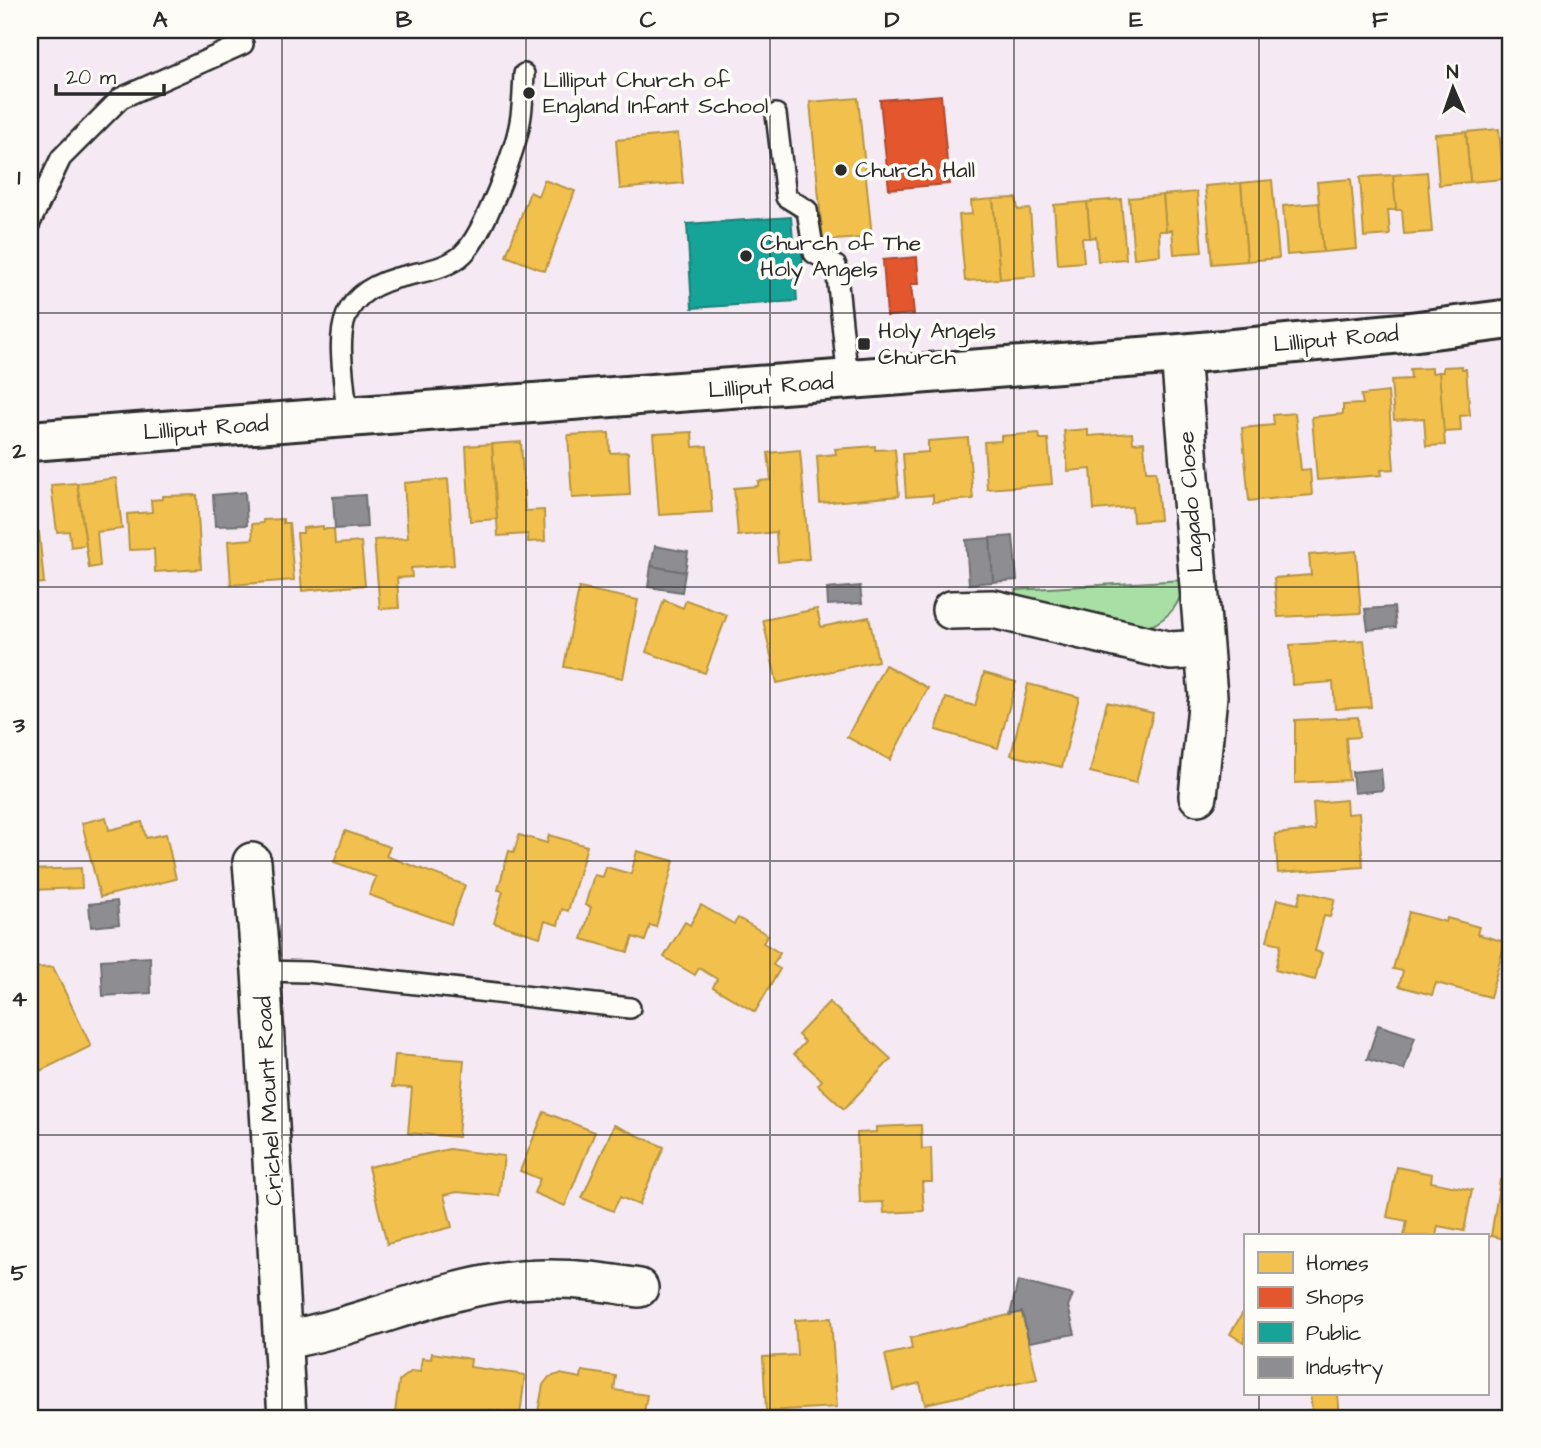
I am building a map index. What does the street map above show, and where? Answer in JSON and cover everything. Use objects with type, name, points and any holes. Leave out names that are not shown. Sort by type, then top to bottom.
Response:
[{"type":"street","name":"Lilliput Road","points":[[30,441],[1180,354],[1402,333],[1511,319]]},
{"type":"street","name":"Lagado Close","points":[[1180,354],[1208,696],[1198,796]]},
{"type":"street","points":[[951,610],[993,609],[1171,651],[1203,649]]},
{"type":"street","name":"Crichel Mount Road","points":[[252,862],[261,971],[287,1418]]},
{"type":"street","points":[[283,1340],[320,1334],[496,1283],[575,1279],[639,1288]]},
{"type":"lane","points":[[30,223],[61,158],[121,98],[243,44]]},
{"type":"lane","points":[[347,417],[341,352],[341,332],[347,313],[360,292],[389,279],[432,270],[463,255],[494,200],[505,172],[520,123],[524,74]]},
{"type":"lane","points":[[776,114],[786,197],[807,210],[814,253],[836,266],[848,380]]},
{"type":"lane","points":[[261,971],[309,972],[630,1008]]},
{"type":"green space","points":[[1183,580],[1174,609],[1149,627],[1011,599],[1016,590]]},
{"type":"building: Homes","name":"Church Hall","points":[[858,98],[872,237],[823,241],[810,102]]},
{"type":"building: Homes","points":[[1499,129],[1503,179],[1470,182],[1466,132]]},
{"type":"building: Homes","points":[[1466,132],[1470,182],[1439,185],[1435,134]]},
{"type":"building: Homes","points":[[678,134],[683,183],[620,189],[616,140]]},
{"type":"building: Homes","points":[[1427,172],[1432,232],[1404,234],[1402,210],[1396,210],[1393,175]]},
{"type":"building: Homes","points":[[1393,175],[1396,210],[1388,210],[1390,235],[1364,237],[1360,177]]},
{"type":"building: Homes","points":[[1351,179],[1357,249],[1323,252],[1317,182]]},
{"type":"building: Homes","points":[[544,180],[575,191],[545,271],[506,256],[530,192],[538,196]]},
{"type":"building: Homes","points":[[1272,180],[1279,258],[1247,261],[1241,183]]},
{"type":"building: Homes","points":[[1241,183],[1247,261],[1212,264],[1205,186]]},
{"type":"building: Homes","points":[[1197,192],[1202,252],[1174,254],[1172,230],[1166,231],[1163,195]]},
{"type":"building: Homes","points":[[1163,195],[1166,231],[1159,231],[1160,255],[1134,258],[1129,198]]},
{"type":"building: Homes","points":[[1016,198],[1018,210],[1030,209],[1035,276],[1000,279],[993,199]]},
{"type":"building: Homes","points":[[993,199],[1000,279],[965,281],[959,215],[972,214],[971,201]]},
{"type":"building: Homes","points":[[1121,199],[1126,259],[1098,261],[1096,237],[1090,238],[1087,202]]},
{"type":"building: Homes","points":[[1087,202],[1090,238],[1082,238],[1084,262],[1058,264],[1054,205]]},
{"type":"building: Homes","points":[[1319,203],[1323,252],[1287,255],[1283,206]]},
{"type":"building: Homes","points":[[1462,366],[1462,369],[1466,369],[1470,415],[1460,416],[1461,431],[1443,432],[1439,372],[1443,372],[1443,367]]},
{"type":"building: Homes","points":[[1432,368],[1432,373],[1439,372],[1445,445],[1426,446],[1424,418],[1394,420],[1391,380],[1411,379],[1410,369]]},
{"type":"building: Homes","points":[[1388,392],[1394,469],[1381,470],[1382,475],[1317,480],[1312,417],[1343,414],[1343,405],[1363,404],[1361,395]]},
{"type":"building: Homes","points":[[1295,413],[1301,470],[1310,469],[1312,495],[1249,501],[1242,428],[1274,425],[1273,415]]},
{"type":"building: Homes","points":[[1088,429],[1088,436],[1132,433],[1133,443],[1144,442],[1146,471],[1156,471],[1160,520],[1133,522],[1132,507],[1094,510],[1091,469],[1068,471],[1064,431]]},
{"type":"building: Homes","points":[[692,432],[693,447],[707,446],[712,512],[659,515],[653,434]]},
{"type":"building: Homes","points":[[609,433],[610,453],[628,452],[630,495],[572,498],[568,435]]},
{"type":"building: Homes","points":[[1039,433],[1040,439],[1048,439],[1052,484],[987,489],[984,442],[1001,441],[1001,436]]},
{"type":"building: Homes","points":[[968,438],[973,499],[933,502],[933,495],[906,497],[903,454],[928,452],[928,441]]},
{"type":"building: Homes","points":[[521,442],[525,511],[544,510],[545,541],[528,542],[528,534],[498,536],[492,444]]},
{"type":"building: Homes","points":[[492,444],[497,519],[470,521],[466,446]]},
{"type":"building: Homes","points":[[875,446],[875,450],[895,449],[899,496],[820,503],[817,456],[836,454],[835,449]]},
{"type":"building: Homes","points":[[800,450],[809,559],[778,562],[776,532],[738,536],[734,488],[758,486],[758,481],[771,480],[768,453]]},
{"type":"building: Homes","points":[[116,478],[122,529],[97,532],[100,566],[89,568],[77,483]]},
{"type":"building: Homes","points":[[448,479],[454,565],[411,568],[412,577],[397,578],[399,608],[380,609],[374,540],[408,538],[404,483]]},
{"type":"building: Homes","points":[[77,483],[86,545],[71,547],[69,531],[57,532],[51,485]]},
{"type":"building: Homes","points":[[197,495],[201,569],[155,572],[154,549],[129,550],[127,514],[152,512],[151,500],[163,499],[163,496]]},
{"type":"building: Homes","points":[[30,518],[33,533],[39,532],[44,583],[30,584]]},
{"type":"building: Homes","points":[[283,519],[283,523],[289,523],[294,580],[231,585],[228,541],[253,539],[252,524],[263,523],[263,520]]},
{"type":"building: Homes","points":[[323,526],[323,529],[334,529],[335,544],[361,542],[365,585],[302,591],[297,533],[303,533],[303,528]]},
{"type":"building: Homes","points":[[1356,551],[1361,613],[1278,617],[1274,578],[1311,575],[1309,555]]},
{"type":"building: Homes","points":[[579,588],[638,600],[623,678],[564,667]]},
{"type":"building: Homes","points":[[664,600],[683,608],[686,600],[727,615],[705,673],[646,652]]},
{"type":"building: Homes","points":[[817,609],[821,627],[869,617],[878,661],[777,683],[763,620]]},
{"type":"building: Homes","points":[[1364,640],[1371,707],[1335,709],[1333,682],[1292,685],[1290,645]]},
{"type":"building: Homes","points":[[885,665],[928,688],[890,760],[847,737]]},
{"type":"building: Homes","points":[[984,673],[1016,682],[998,748],[936,730],[946,698],[975,706]]},
{"type":"building: Homes","points":[[1028,684],[1079,697],[1062,767],[1011,755]]},
{"type":"building: Homes","points":[[1107,702],[1153,713],[1136,783],[1090,772]]},
{"type":"building: Homes","points":[[1358,717],[1359,737],[1346,738],[1349,780],[1295,783],[1295,720]]},
{"type":"building: Homes","points":[[1346,800],[1347,814],[1359,813],[1363,867],[1278,873],[1275,834],[1315,830],[1313,803]]},
{"type":"building: Homes","points":[[106,817],[109,830],[142,822],[146,838],[166,834],[176,879],[100,897],[82,823]]},
{"type":"building: Homes","points":[[345,831],[390,847],[386,856],[465,885],[451,924],[369,895],[376,877],[334,862]]},
{"type":"building: Homes","points":[[519,835],[547,843],[549,835],[587,846],[568,911],[562,909],[558,925],[545,921],[540,937],[494,923],[503,891],[498,890],[509,851],[514,852]]},
{"type":"building: Homes","points":[[637,851],[674,861],[656,927],[650,925],[645,941],[633,937],[628,952],[582,939],[591,907],[585,905],[594,875],[603,877],[606,867],[631,874]]},
{"type":"building: Homes","points":[[81,868],[82,888],[30,890],[30,870]]},
{"type":"building: Homes","points":[[30,890],[33,959],[30,959]]},
{"type":"building: Homes","points":[[1301,891],[1335,899],[1330,917],[1324,916],[1315,951],[1322,953],[1315,980],[1275,970],[1281,944],[1267,941],[1277,899],[1298,904]]},
{"type":"building: Homes","points":[[701,905],[734,924],[738,918],[768,935],[763,943],[780,953],[773,965],[780,969],[755,1012],[713,987],[717,979],[699,968],[695,975],[664,957],[685,922],[690,925]]},
{"type":"building: Homes","points":[[1409,912],[1479,927],[1477,934],[1505,942],[1490,997],[1436,983],[1432,995],[1399,986],[1403,971],[1393,969]]},
{"type":"building: Homes","points":[[53,967],[91,1046],[38,1072],[30,1054],[30,968]]},
{"type":"building: Homes","points":[[829,1002],[891,1059],[844,1109],[818,1085],[822,1080],[794,1054],[805,1042],[798,1035]]},
{"type":"building: Homes","points":[[395,1055],[464,1060],[458,1137],[408,1133],[412,1088],[392,1087]]},
{"type":"building: Homes","points":[[544,1112],[595,1132],[565,1206],[534,1193],[540,1179],[520,1171]]},
{"type":"building: Homes","points":[[614,1125],[664,1147],[639,1205],[620,1197],[613,1211],[582,1198]]},
{"type":"building: Homes","points":[[921,1125],[922,1149],[931,1148],[932,1182],[922,1182],[924,1211],[884,1213],[883,1202],[860,1203],[857,1133],[876,1132],[876,1127]]},
{"type":"building: Homes","points":[[449,1149],[504,1156],[499,1196],[457,1192],[444,1195],[452,1227],[387,1244],[368,1167]]},
{"type":"building: Homes","points":[[1397,1167],[1432,1174],[1431,1182],[1472,1190],[1464,1231],[1438,1226],[1436,1234],[1404,1234],[1407,1221],[1387,1217]]},
{"type":"building: Homes","points":[[1500,1180],[1511,1182],[1511,1240],[1491,1236]]},
{"type":"building: Homes","points":[[1244,1311],[1244,1342],[1230,1334]]},
{"type":"building: Homes","points":[[1022,1312],[1037,1379],[925,1404],[920,1383],[893,1390],[885,1355],[912,1349],[910,1338]]},
{"type":"building: Homes","points":[[831,1318],[837,1407],[766,1411],[763,1357],[797,1355],[795,1320]]},
{"type":"building: Homes","points":[[432,1353],[471,1359],[470,1367],[525,1375],[520,1415],[490,1410],[489,1418],[435,1418],[395,1413],[399,1381],[412,1371],[420,1372],[422,1358],[431,1359]]},
{"type":"building: Homes","points":[[582,1371],[616,1376],[614,1390],[647,1395],[643,1418],[545,1418],[546,1413],[538,1412],[543,1385],[549,1377],[560,1374],[581,1378]]},
{"type":"building: Homes","points":[[1310,1396],[1338,1396],[1340,1418],[1305,1418],[1304,1411],[1312,1410]]},
{"type":"building: Shops","points":[[941,95],[949,184],[889,189],[880,100]]},
{"type":"building: Shops","points":[[917,257],[919,284],[911,284],[914,314],[887,316],[883,260]]},
{"type":"building: Public","name":"Church of The Holy Angels","points":[[791,217],[793,240],[801,239],[803,272],[795,272],[797,301],[692,308],[687,224]]},
{"type":"building: Industry","points":[[245,492],[247,525],[215,526],[213,495]]},
{"type":"building: Industry","points":[[365,495],[367,527],[335,529],[333,497]]},
{"type":"building: Industry","points":[[1013,536],[1017,580],[993,582],[990,538]]},
{"type":"building: Industry","points":[[990,538],[993,582],[969,584],[966,540]]},
{"type":"building: Industry","points":[[655,546],[688,552],[685,572],[651,566]]},
{"type":"building: Industry","points":[[651,566],[685,572],[682,592],[648,587]]},
{"type":"building: Industry","points":[[860,586],[862,603],[828,605],[827,589]]},
{"type":"building: Industry","points":[[1394,607],[1396,627],[1368,630],[1365,609]]},
{"type":"building: Industry","points":[[1381,769],[1383,790],[1354,793],[1352,772]]},
{"type":"building: Industry","points":[[117,901],[119,924],[91,927],[89,904]]},
{"type":"building: Industry","points":[[150,957],[151,993],[103,996],[101,960]]},
{"type":"building: Industry","points":[[1378,1025],[1415,1037],[1404,1070],[1367,1059]]},
{"type":"building: Industry","points":[[1018,1281],[1073,1295],[1068,1306],[1075,1334],[1029,1342],[1022,1312],[1010,1315]]},
{"type":"place","name":"Lilliput Church of England Infant School","points":[[529,93]]},
{"type":"place","name":"Church Hall","points":[[841,170]]},
{"type":"place","name":"Church of The Holy Angels","points":[[746,256]]},
{"type":"place","name":"Holy Angels Church","points":[[864,344]]}]
